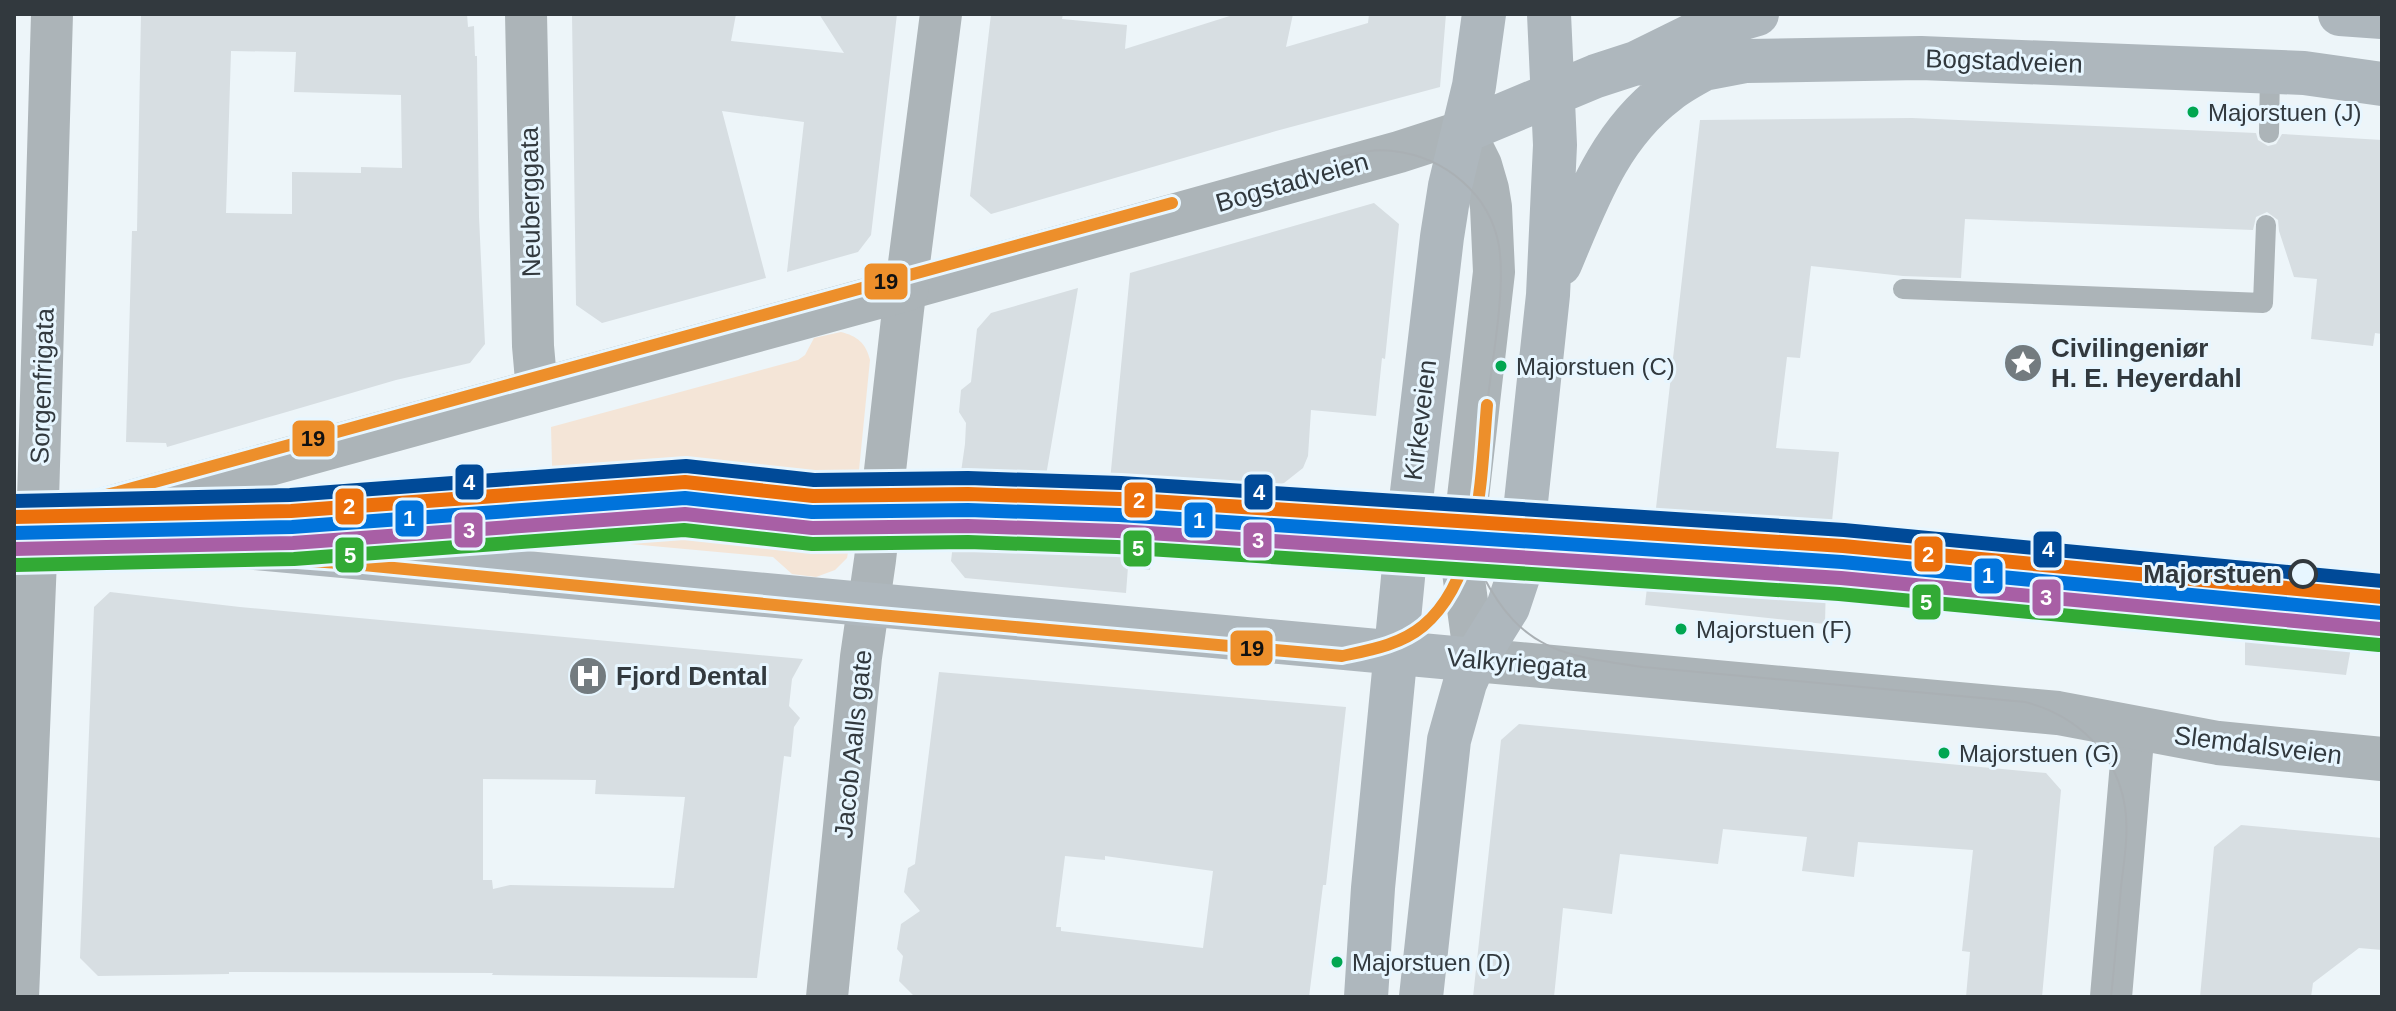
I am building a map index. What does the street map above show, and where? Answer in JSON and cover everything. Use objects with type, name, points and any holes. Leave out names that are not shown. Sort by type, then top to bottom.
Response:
[{"type":"main road","name":"Kirkeveien","points":[[1366,997],[1373,888],[1408,526],[1442,237],[1474,86],[1484,14]]},
{"type":"main road","points":[[1421,997],[1449,740],[1465,683],[1475,660],[1508,607],[1518,577],[1548,295],[1555,145],[1549,14]]},
{"type":"main road","name":"Bogstadveien","points":[[1464,131],[1636,63],[1705,29],[1757,14]]},
{"type":"main road","points":[[2340,14],[2382,17]]},
{"type":"main road","name":"Bogstadveien","points":[[1636,63],[1704,69],[1761,60],[1921,58],[2287,72],[2382,84]]},
{"type":"main road","name":"Bogstadveien","points":[[1548,295],[1593,185],[1617,142],[1637,118],[1668,91],[1704,69]]},
{"type":"main road","name":"Bogstadveien","points":[[26,527],[907,289]]},
{"type":"main road","name":"Valkyriegata","points":[[26,527],[2058,713],[2134,728]]},
{"type":"main road","name":"Slemdalsveien","points":[[2134,728],[2218,743],[2382,759]]},
{"type":"street","name":"Sorgenfrigata","points":[[18,997],[26,527],[52,14]]},
{"type":"street","name":"Neuberggata","points":[[526,14],[533,346],[537,391]]},
{"type":"street","name":"Jacob Aalls gate","points":[[827,997],[861,657],[941,14]]},
{"type":"street","name":"Bogstadveien","points":[[907,289],[1399,152],[1464,131]]},
{"type":"street","points":[[1464,131],[1481,165],[1488,189],[1494,272],[1464,532],[1463,572],[1475,660]]},
{"type":"street","points":[[2111,997],[2134,728]]},
{"type":"lane","points":[[2269,133],[2287,72]]},
{"type":"lane","points":[[1903,289],[2263,303],[2266,225]]},
{"type":"shaded area","points":[[841,332],[860,341],[870,360],[854,520],[847,558],[835,570],[816,577],[792,574],[773,557],[554,537],[551,427],[798,360],[805,355],[814,338]]},
{"type":"shaded area","points":[[351,483],[357,487],[354,502],[358,516],[296,511],[288,507],[293,500]]},
{"type":"building","points":[[141,14],[467,14],[468,27],[474,26],[477,56],[479,217],[485,344],[470,363],[396,380],[167,447],[166,443],[126,442],[132,231],[137,231]],"holes":[[[231,51],[296,52],[294,92],[401,95],[402,168],[361,167],[361,173],[292,172],[292,214],[226,213]]]},
{"type":"building","points":[[572,14],[736,14],[731,41],[844,53],[819,14],[897,14],[871,235],[858,252],[787,272],[804,122],[722,111],[766,278],[602,323],[576,305]]},
{"type":"building","points":[[991,14],[1063,14],[1062,19],[1127,25],[1125,49],[1236,14],[1293,14],[1286,47],[1368,23],[1369,14],[1446,14],[1440,87],[991,214],[970,196]]},
{"type":"building","points":[[1912,118],[2256,133],[2258,140],[2268,146],[2276,144],[2282,134],[2382,140],[2382,334],[2375,333],[2373,346],[2311,339],[2317,279],[2294,277],[2278,220],[2267,212],[2256,217],[2253,230],[1965,219],[1961,278],[1903,276],[1811,266],[1800,358],[1787,357],[1776,448],[1839,452],[1826,581],[1825,624],[1645,605],[1700,120]]},
{"type":"building","points":[[1374,203],[1399,224],[1376,416],[1311,410],[1308,456],[1303,468],[1284,483],[1273,487],[1159,480],[1150,570],[1128,567],[1126,593],[965,578],[951,561],[954,536],[945,526],[948,502],[958,493],[965,444],[966,423],[959,412],[961,390],[971,382],[977,329],[991,313],[1078,288],[1041,505],[1107,512],[1130,273]]},
{"type":"building","points":[[110,592],[240,607],[803,659],[792,679],[789,706],[800,718],[794,727],[791,757],[784,756],[757,978],[229,972],[98,976],[80,958],[94,607]],"holes":[[[483,779],[596,780],[595,794],[685,797],[674,888],[510,885],[493,889],[492,880],[483,880]]]},
{"type":"building","points":[[2245,621],[2354,631],[2346,675],[2245,665]]},
{"type":"building","points":[[939,672],[1346,707],[1326,885],[1323,885],[1309,997],[913,995],[899,981],[903,956],[897,949],[901,924],[920,911],[904,892],[908,868],[915,864]],"holes":[[[1065,856],[1105,860],[1105,856],[1213,871],[1203,948],[1061,931],[1061,927],[1056,927]]]},
{"type":"building","points":[[1519,724],[2046,773],[2061,790],[2042,997],[1966,997],[1970,952],[1962,951],[1973,850],[1858,842],[1854,877],[1802,871],[1807,837],[1723,829],[1718,864],[1620,854],[1612,914],[1563,908],[1554,997],[1473,997],[1501,740]]},
{"type":"building","points":[[2241,825],[2382,838],[2382,950],[2359,948],[2313,983],[2311,997],[2200,997],[2214,847]]},
{"type":"tram line","points":[[1333,159],[1378,150],[1412,155],[1430,161],[1462,181],[1486,210],[1494,227],[1501,263],[1500,304],[1487,405]]},
{"type":"tram line","points":[[1483,576],[1514,621],[1531,635],[1549,646],[1591,659],[1643,667],[2025,702],[2061,716],[2091,739],[2103,753],[2113,770],[2125,807],[2126,847],[2111,997]]},
{"type":"transit line","name":"19","points":[[26,511],[118,492],[1172,203]]},
{"type":"transit line","name":"19","points":[[14,540],[353,564],[1342,656],[1405,638],[1423,626],[1442,605],[1457,581],[1474,523],[1487,405]]},
{"type":"transit line","name":"4","points":[[14,501],[290,495],[686,466],[814,480],[968,478],[1121,483],[1844,530],[2382,581]]},
{"type":"transit line","name":"2","points":[[14,517],[291,511],[685,482],[813,496],[968,494],[1120,499],[1843,546],[2382,597]]},
{"type":"transit line","name":"1","points":[[14,533],[292,527],[685,498],[812,512],[968,510],[1119,515],[1842,562],[2382,613]]},
{"type":"transit line","name":"3","points":[[14,549],[293,543],[685,514],[812,528],[968,526],[1118,531],[1841,578],[2380,629]]},
{"type":"transit line","name":"5","points":[[15,565],[294,559],[684,530],[812,544],[968,542],[1117,547],[1839,594],[2379,645]]},
{"type":"place","name":"Majorstuen (J)","points":[[2193,112]]},
{"type":"place","name":"Civilingeniør H. E. Heyerdahl","points":[[2023,363]]},
{"type":"place","name":"Majorstuen (C)","points":[[1501,366]]},
{"type":"place","name":"Majorstuen","points":[[2303,574]]},
{"type":"place","name":"Majorstuen (F)","points":[[1681,629]]},
{"type":"place","name":"Fjord Dental","points":[[588,676]]},
{"type":"place","name":"Majorstuen (G)","points":[[1944,753]]},
{"type":"place","name":"Majorstuen (D)","points":[[1337,962]]}]
